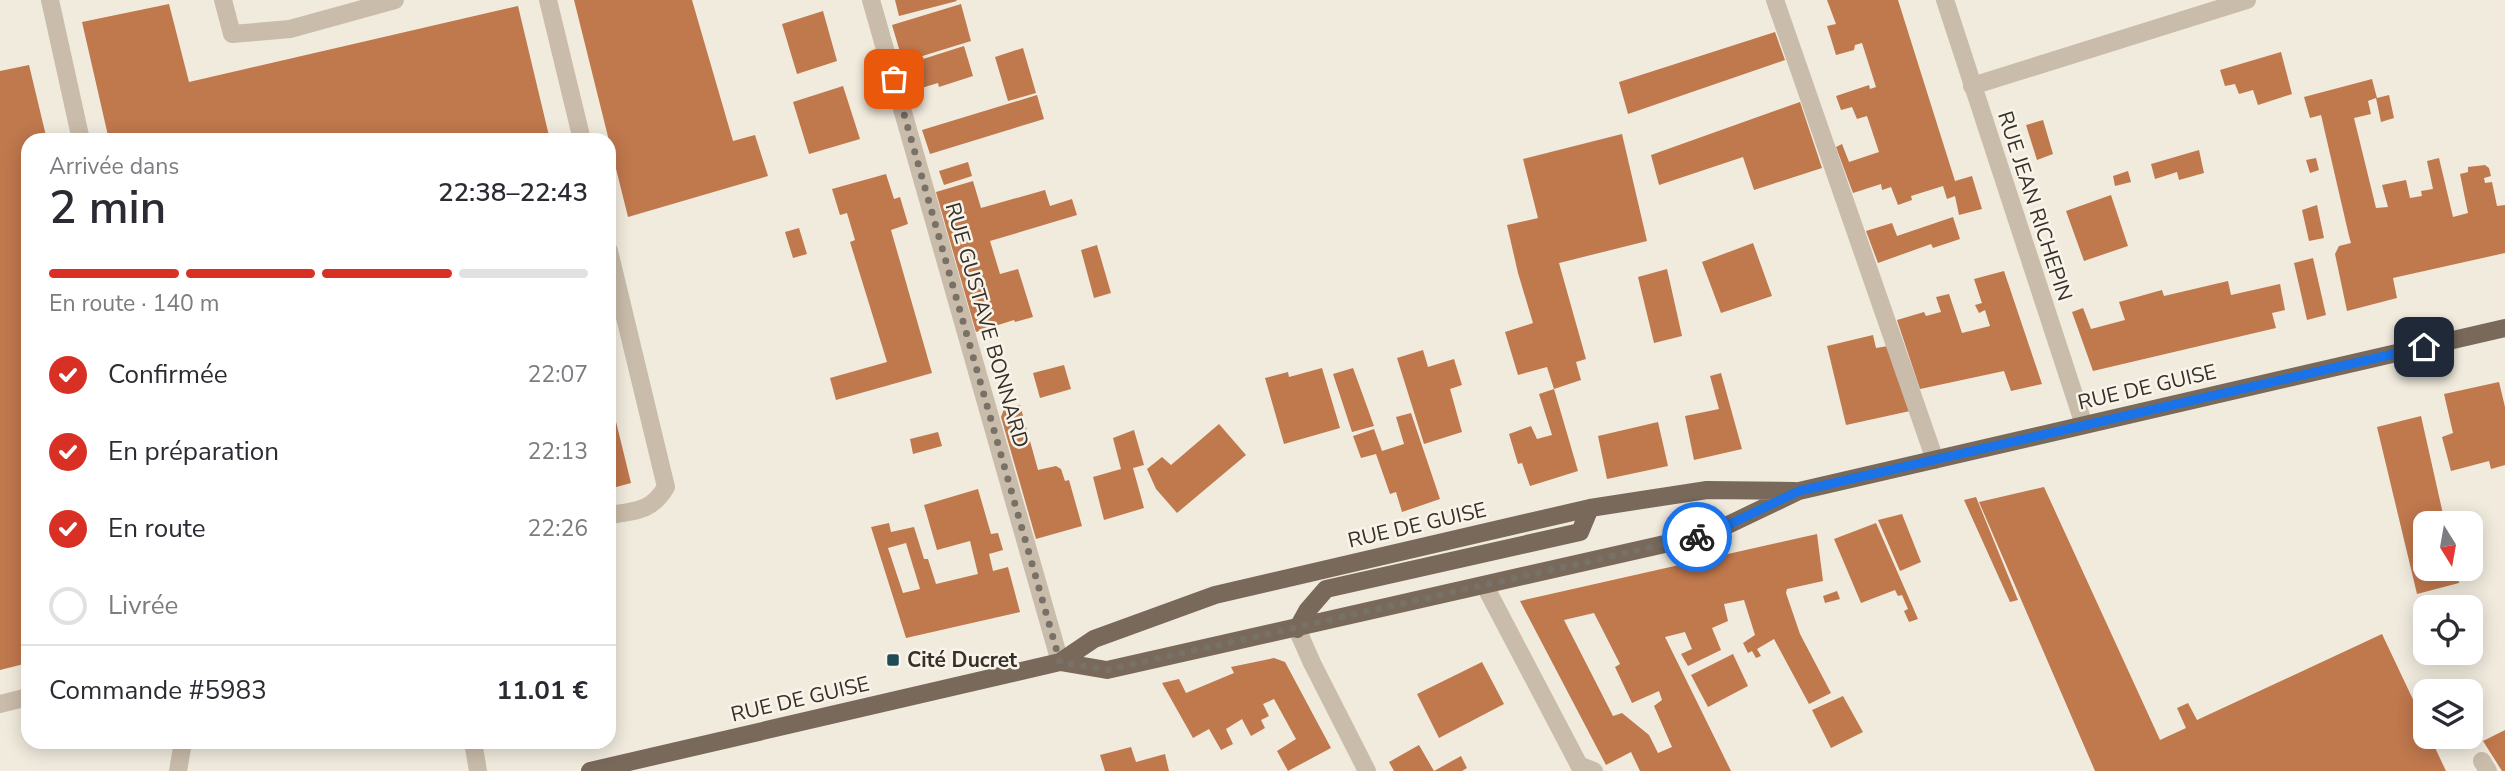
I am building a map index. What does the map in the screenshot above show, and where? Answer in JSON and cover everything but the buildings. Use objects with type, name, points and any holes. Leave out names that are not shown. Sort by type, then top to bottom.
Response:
[{"type":"main road","name":"RUE DE GUISE","points":[[1060,662],[1107,670],[1485,586],[1709,534],[1799,491],[2505,328]]},
{"type":"main road","name":"RUE DE GUISE","points":[[590,771],[1060,662],[1094,639],[1215,595],[1590,508],[1707,490],[1799,491]]},
{"type":"main road","points":[[1297,629],[1307,611],[1326,589],[1580,532],[1590,508]]},
{"type":"street","points":[[50,0],[79,133]]},
{"type":"street","points":[[223,0],[232,34],[290,29],[395,0]]},
{"type":"street","points":[[548,0],[580,133]]},
{"type":"street","name":"RUE GUSTAVE BONNARD","points":[[871,0],[1060,662]]},
{"type":"street","points":[[1775,0],[1935,460]]},
{"type":"street","name":"RUE JEAN RICHEPIN","points":[[1945,0],[2084,425]]},
{"type":"street","points":[[1972,86],[2247,0]]},
{"type":"street","points":[[616,280],[666,486],[657,501],[632,512],[616,514]]},
{"type":"street","points":[[1485,586],[1579,765],[1594,771]]},
{"type":"street","points":[[1297,629],[1367,771]]},
{"type":"street","points":[[0,704],[21,700]]},
{"type":"street","points":[[178,771],[182,749]]},
{"type":"street","points":[[474,749],[478,771]]},
{"type":"way so far","points":[[894,79],[1060,662],[1107,670],[1697,537]]},
{"type":"place","name":"Cité Ducret","points":[[893,660]]},
{"type":"route","points":[[1697,537],[1709,534],[1799,491],[2424,347]]}]
